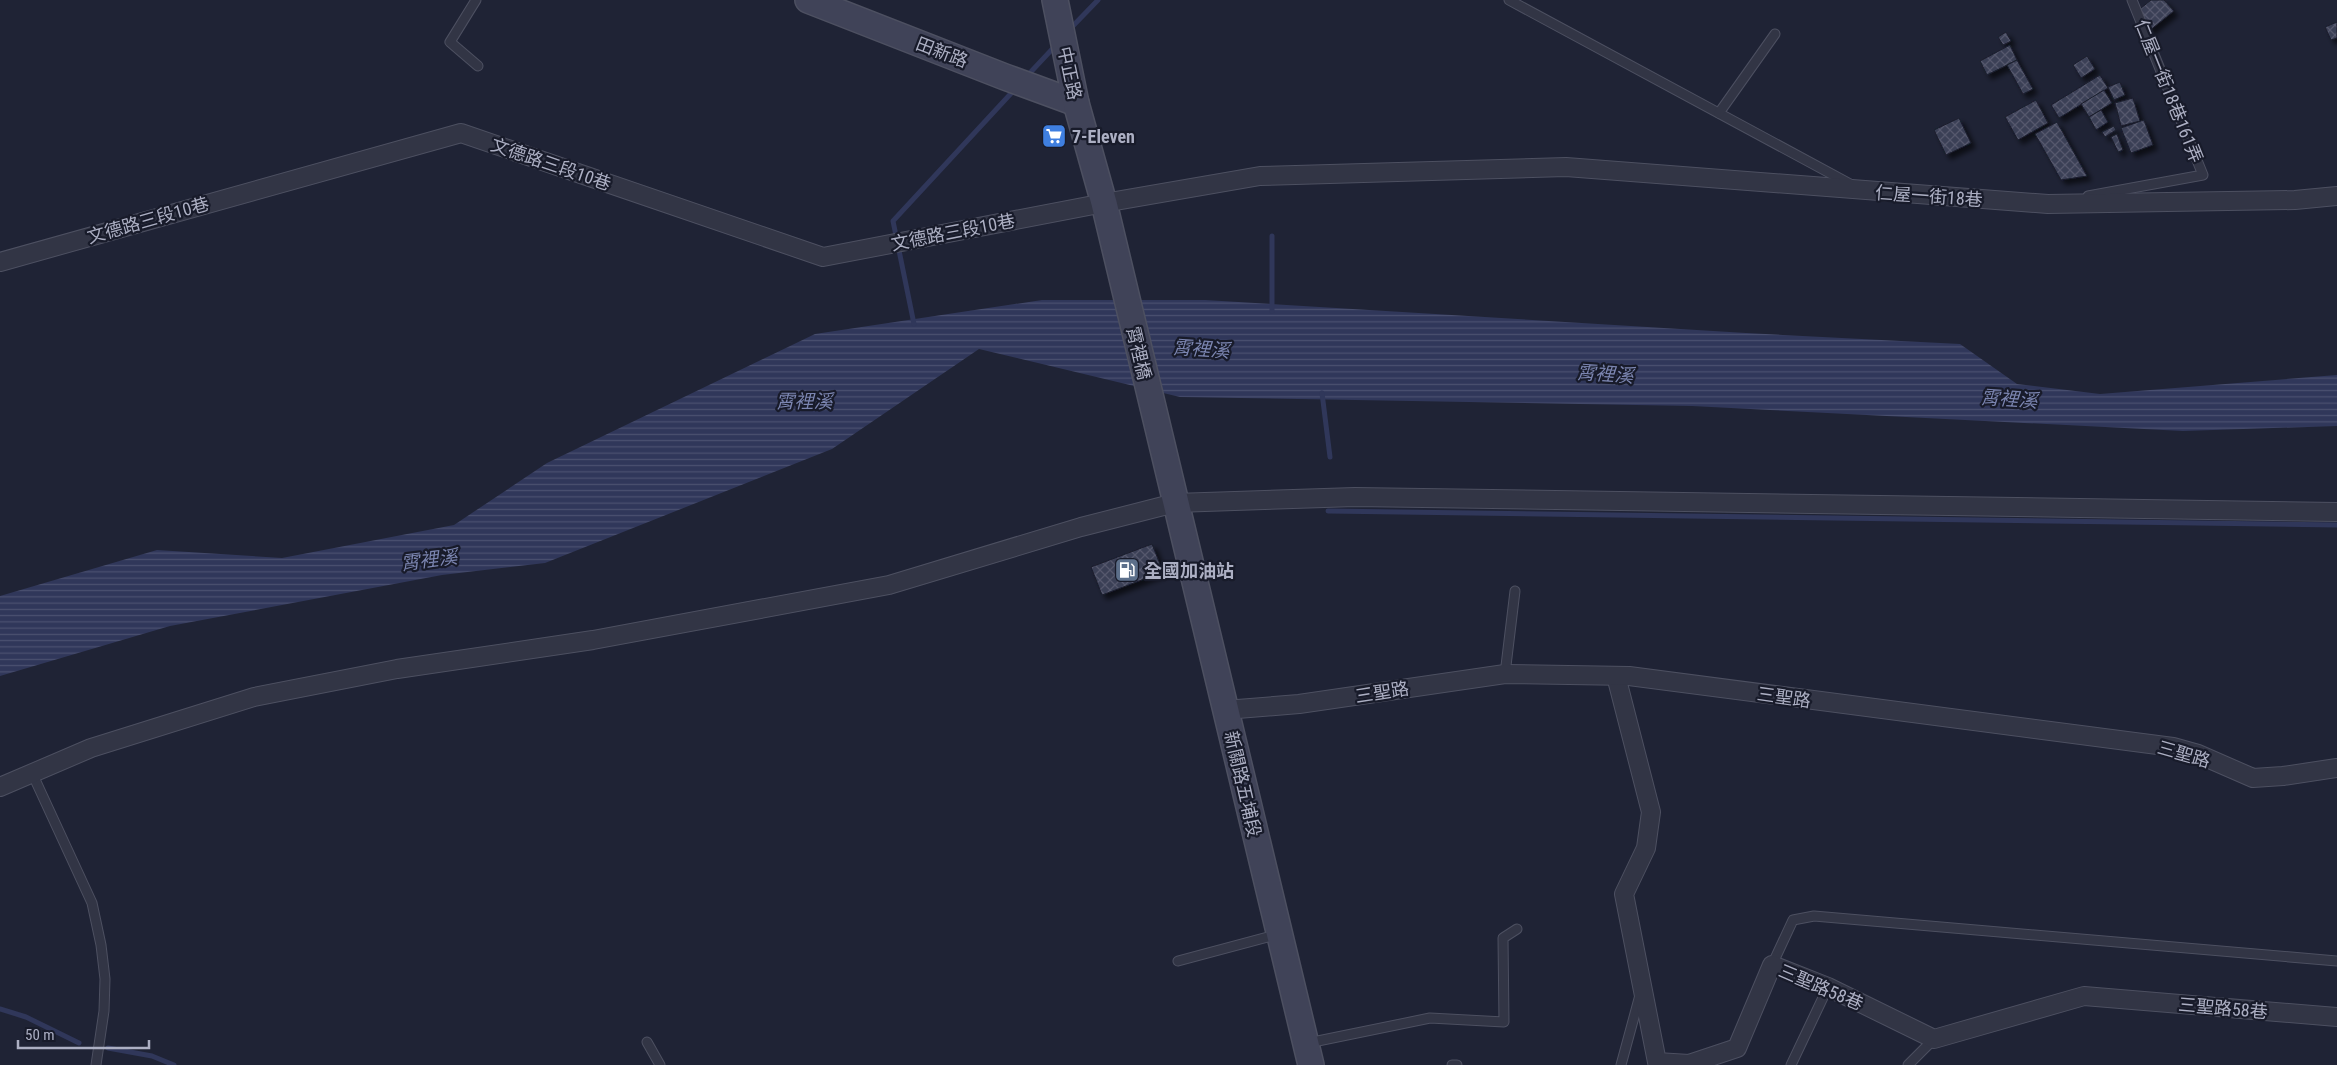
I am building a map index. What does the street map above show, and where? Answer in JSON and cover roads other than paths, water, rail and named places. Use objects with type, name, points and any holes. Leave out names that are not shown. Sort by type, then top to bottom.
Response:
[{"type":"main road","name":"田新路","points":[[808,0],[1076,103]]},
{"type":"main road","name":"中正路","points":[[1055,0],[1076,103],[1104,203]]},
{"type":"main road","name":"霄裡橋","points":[[1104,203],[1174,502]]},
{"type":"main road","name":"新關路五埔段","points":[[1174,502],[1308,1054]]},
{"type":"street","name":"文德路三段10巷","points":[[0,262],[460,133],[823,257],[1104,203],[1260,176],[1566,167],[1864,191]]},
{"type":"street","name":"仁屋一街18巷","points":[[1864,191],[2048,204],[2294,200],[2337,196]]},
{"type":"street","points":[[0,787],[91,748],[254,697],[396,669],[593,640],[889,585],[1081,527],[1174,502],[1355,497],[2337,512]]},
{"type":"street","name":"三聖路","points":[[1225,710],[1300,704],[1505,674],[1629,676],[2173,747],[2198,754],[2254,778],[2337,768]]},
{"type":"street","name":"三聖路58巷","points":[[1616,676],[1651,812],[1646,848],[1624,894],[1657,1062],[1689,1064],[1737,1048],[1772,965],[1828,988],[1934,1039],[2084,996],[2337,1017]]},
{"type":"lane","points":[[476,0],[450,42],[478,66]]},
{"type":"lane","name":"仁屋一街18巷","points":[[1509,0],[1864,191]]},
{"type":"lane","name":"仁屋一街18巷161弄","points":[[2048,204],[2203,175],[2132,0]]},
{"type":"lane","points":[[1719,113],[1775,34]]},
{"type":"lane","points":[[1505,674],[1515,591]]},
{"type":"lane","points":[[32,772],[92,903],[101,945],[105,979],[104,1011],[96,1065]]},
{"type":"lane","points":[[1772,965],[1793,920],[1814,916],[2337,962]]},
{"type":"lane","points":[[1308,1054],[1430,1018],[1504,1022],[1503,938],[1517,929]]},
{"type":"lane","points":[[1178,961],[1279,934]]},
{"type":"lane","points":[[1621,1065],[1642,986]]},
{"type":"lane","points":[[1791,1065],[1828,988]]},
{"type":"lane","points":[[1908,1065],[1934,1039]]},
{"type":"lane","points":[[647,1042],[660,1065]]},
{"type":"lane","points":[[1452,1065],[1457,1065]]},
{"type":"water","name":"霄裡溪","points":[[1042,300],[1205,300],[1960,344],[2017,384],[2100,394],[2337,375],[2337,426],[2183,431],[1692,406],[1180,397],[979,349],[832,449],[545,563],[442,575],[170,626],[0,676],[0,596],[157,550],[282,558],[454,525],[547,463],[815,334]]},
{"type":"waterway","points":[[1069,30],[1098,0]]},
{"type":"waterway","points":[[1027,76],[1057,44]]},
{"type":"waterway","points":[[914,324],[893,221],[1016,88]]},
{"type":"waterway","points":[[1272,236],[1272,311]]},
{"type":"waterway","points":[[1322,393],[1330,457]]},
{"type":"waterway","points":[[1328,511],[2337,525]]},
{"type":"waterway","points":[[0,1009],[26,1017],[79,1043]]},
{"type":"waterway","points":[[108,1048],[152,1056],[174,1065]]},
{"type":"place","name":"7-Eleven","points":[[1054,136]]},
{"type":"place","name":"全國加油站","points":[[1127,570]]}]
